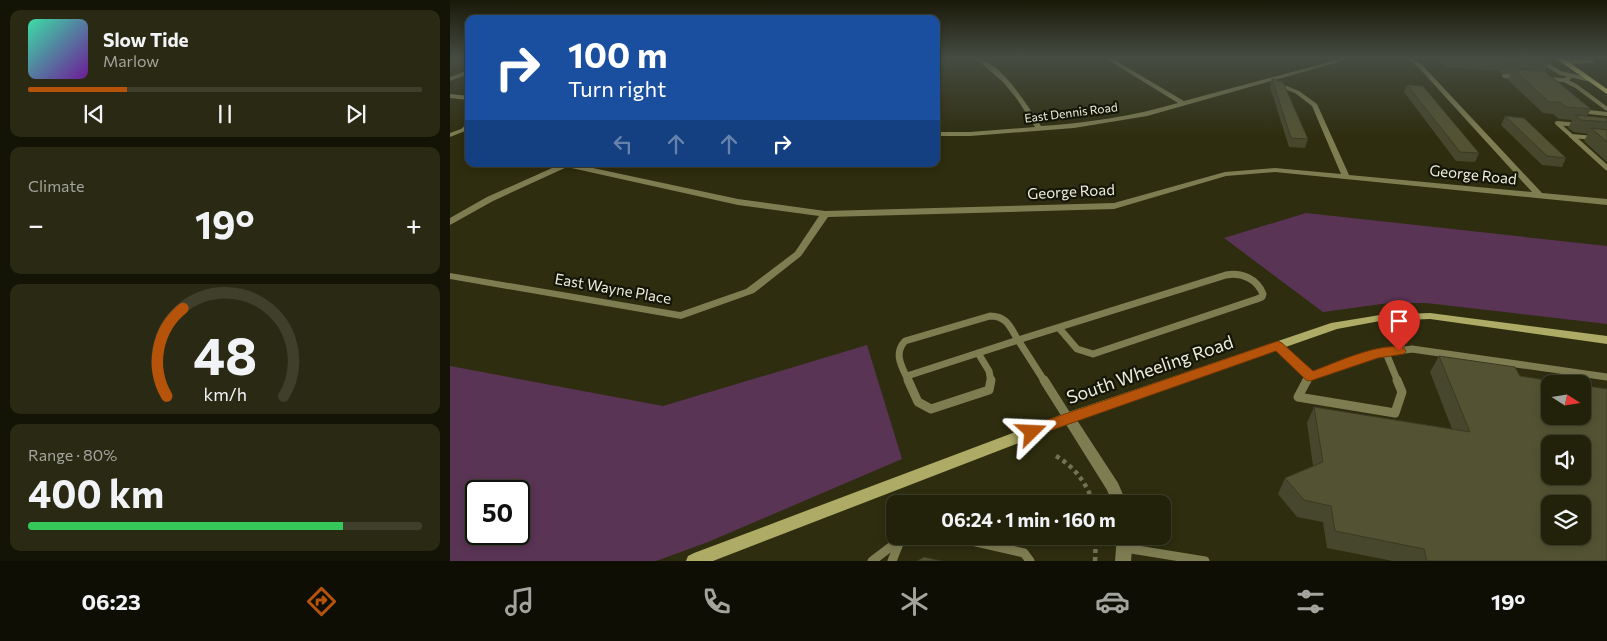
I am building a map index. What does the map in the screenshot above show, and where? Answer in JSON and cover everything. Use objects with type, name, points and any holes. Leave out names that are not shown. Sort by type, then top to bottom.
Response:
[{"type":"main road","points":[[1596,84],[1607,92]]},
{"type":"main road","name":"South Wheeling Road","points":[[694,561],[1068,418],[1335,326],[1380,318],[1430,316],[1607,340]]},
{"type":"street","points":[[1008,84],[1039,128]]},
{"type":"street","points":[[1151,84],[1183,103]]},
{"type":"street","name":"East Dennis Road","points":[[940,134],[970,134],[1074,126],[1147,114],[1257,84]]},
{"type":"street","points":[[1277,84],[1297,92],[1315,105],[1346,176]]},
{"type":"street","points":[[1437,84],[1539,195]]},
{"type":"street","points":[[450,96],[465,98]]},
{"type":"street","points":[[450,135],[465,128]]},
{"type":"street","points":[[450,222],[490,199],[559,167]]},
{"type":"street","name":"George Road","points":[[580,167],[738,202],[825,214],[1114,206],[1225,174],[1274,170],[1607,202]]},
{"type":"street","name":"East Wayne Place","points":[[450,276],[681,316],[750,291],[798,254],[825,214]]},
{"type":"street","points":[[1068,418],[1116,495]]},
{"type":"lane","points":[[1572,84],[1607,108]]},
{"type":"lane","points":[[1582,107],[1589,112],[1607,114]]},
{"type":"lane","points":[[1582,125],[1557,123],[1607,168]]},
{"type":"lane","points":[[1571,136],[1607,139]]},
{"type":"lane","points":[[906,376],[978,353],[1232,274],[1248,277],[1260,288],[1263,294],[1262,297],[1257,299],[1094,354],[1082,354],[1059,328]]},
{"type":"lane","points":[[978,353],[991,376],[992,384],[989,390],[931,409],[918,402],[897,355],[898,348],[905,342],[990,316],[998,316],[1005,320],[1068,418]]},
{"type":"lane","points":[[1278,346],[1310,376]]},
{"type":"lane","points":[[1386,353],[1402,392],[1395,413],[1298,397],[1310,376],[1377,354],[1412,350],[1607,376]]},
{"type":"lane","points":[[872,561],[895,545]]},
{"type":"lane","points":[[892,561],[901,545]]},
{"type":"lane","points":[[989,545],[1024,553],[1030,561]]},
{"type":"lane","points":[[1124,548],[1205,561]]},
{"type":"path","points":[[1056,456],[1073,465],[1091,495]]},
{"type":"path","points":[[1095,561],[1096,545]]},
{"type":"shaded area","points":[[1306,213],[1607,246],[1607,324],[1426,303],[1389,303],[1323,312],[1224,238]]},
{"type":"shaded area","points":[[867,345],[902,459],[708,542],[656,561],[450,561],[450,366],[663,406]]},
{"type":"building","points":[[1274,84],[1284,84],[1308,139],[1291,138]]},
{"type":"building","points":[[1530,84],[1560,84],[1591,109],[1566,107],[1560,102],[1549,102]]},
{"type":"building","points":[[1407,85],[1423,86],[1479,153],[1460,152]]},
{"type":"building","points":[[1575,115],[1607,118],[1607,122],[1581,120]]},
{"type":"building","points":[[1505,116],[1524,118],[1566,158],[1547,156]]},
{"type":"building","points":[[1591,128],[1607,130],[1607,142]]},
{"type":"building","points":[[1439,356],[1515,367],[1520,376],[1541,379],[1541,425],[1591,425],[1591,386],[1607,389],[1607,561],[1427,561],[1424,549],[1335,531],[1331,506],[1304,500],[1285,478],[1323,462],[1314,407],[1470,432]]},
{"type":"building","points":[[924,557],[942,561],[917,561]]},
{"type":"route","points":[[1032,432],[1278,346],[1310,376],[1377,354],[1399,351]]}]
